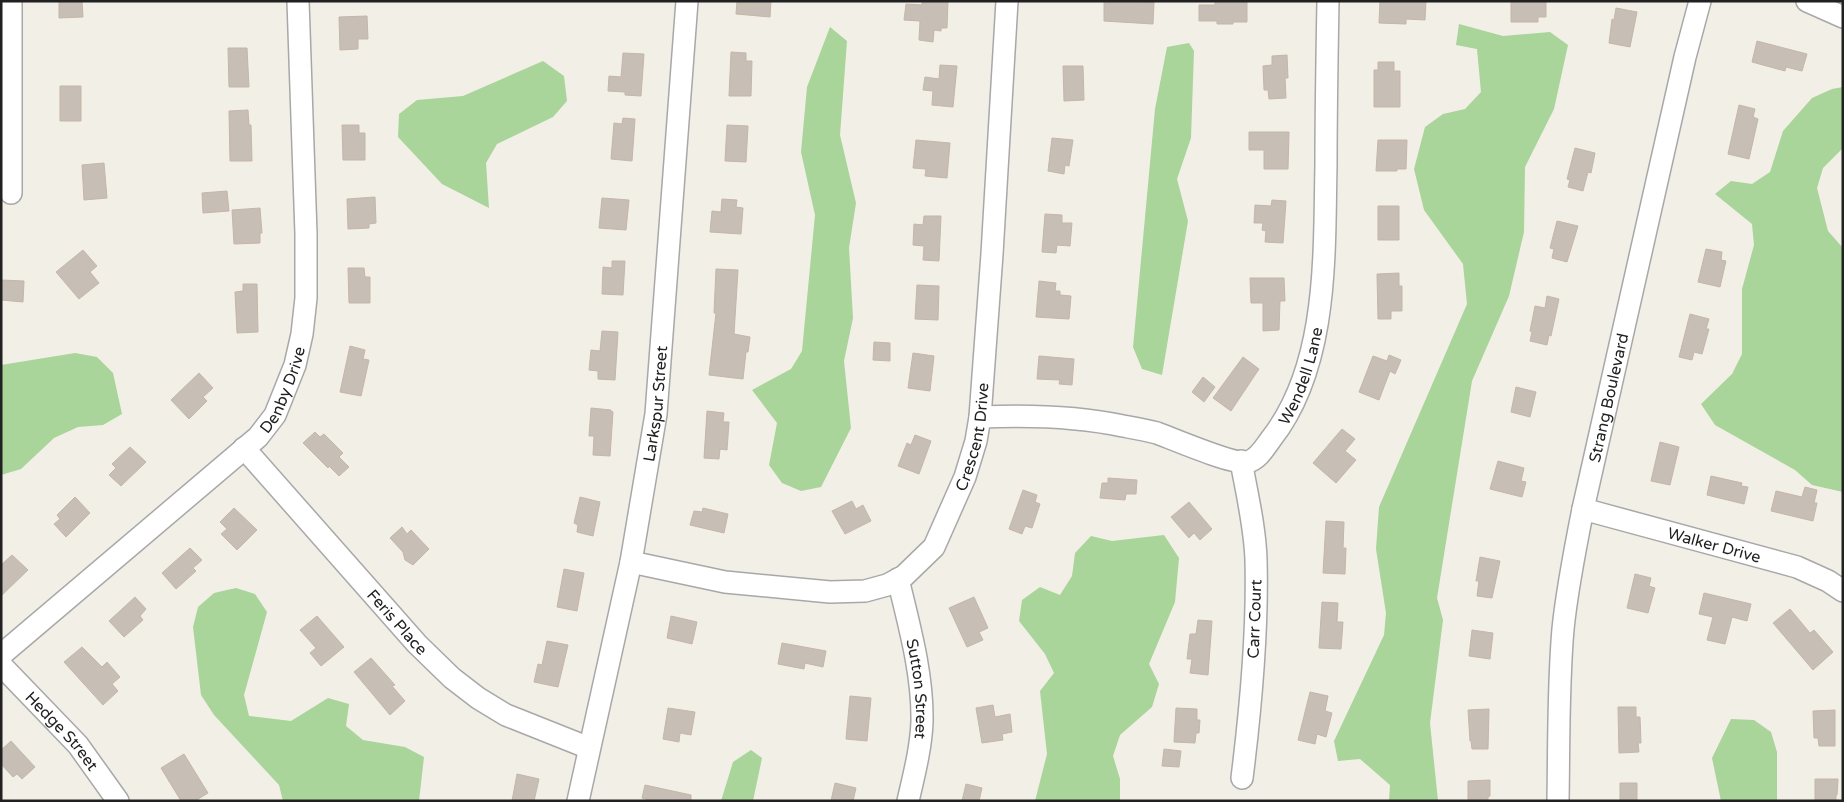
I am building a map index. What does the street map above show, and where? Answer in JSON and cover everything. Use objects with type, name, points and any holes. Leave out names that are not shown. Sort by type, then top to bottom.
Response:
[{"type":"street","points":[[11,1],[11,193]]},
{"type":"street","name":"Denby Drive","points":[[1,655],[258,437],[275,415],[295,365],[302,334],[306,298],[306,234],[298,1]]},
{"type":"street","name":"Larkspur Street","points":[[578,801],[631,562],[656,414],[687,1]]},
{"type":"street","name":"Crescent Drive","points":[[631,562],[725,582],[830,592],[865,591],[887,585],[904,576],[934,548],[964,477],[976,441],[980,417],[992,254],[1006,1]]},
{"type":"street","name":"Wendell Lane","points":[[1241,461],[1247,462],[1258,456],[1281,427],[1298,394],[1311,356],[1318,323],[1324,243],[1328,1]]},
{"type":"street","name":"Strang Boulevard","points":[[1558,801],[1560,677],[1569,582],[1583,509],[1683,66],[1700,1]]},
{"type":"street","points":[[1807,1],[1843,17]]},
{"type":"street","points":[[980,417],[1012,416],[1066,419],[1123,425],[1155,433],[1231,460],[1241,461]]},
{"type":"street","name":"Feris Place","points":[[244,448],[417,644],[452,678],[478,698],[506,715],[589,748]]},
{"type":"street","name":"Carr Court","points":[[1241,461],[1256,558],[1255,624],[1248,728],[1242,778]]},
{"type":"street","name":"Walker Drive","points":[[1583,509],[1796,567],[1828,581],[1843,591]]},
{"type":"street","name":"Sutton Street","points":[[898,579],[911,632],[922,696],[922,723],[908,801]]},
{"type":"street","name":"Hedge Street","points":[[1,665],[78,745],[118,801]]},
{"type":"green space","points":[[1459,24],[1503,36],[1550,32],[1568,45],[1554,109],[1525,167],[1524,232],[1509,296],[1472,381],[1437,598],[1443,620],[1430,723],[1438,801],[1389,801],[1390,785],[1360,759],[1338,761],[1334,741],[1384,635],[1386,613],[1376,549],[1379,507],[1467,304],[1463,264],[1424,210],[1414,169],[1425,127],[1443,114],[1465,109],[1481,92],[1477,49],[1456,45]]},
{"type":"green space","points":[[830,27],[847,41],[840,135],[856,203],[849,248],[853,318],[844,361],[851,428],[821,487],[801,491],[782,483],[769,465],[777,423],[752,390],[791,369],[802,351],[815,215],[801,152],[807,87]]},
{"type":"green space","points":[[1189,43],[1194,51],[1191,138],[1177,179],[1188,221],[1162,375],[1142,369],[1133,347],[1155,109],[1167,47]]},
{"type":"green space","points":[[543,61],[564,76],[567,101],[553,117],[497,144],[486,163],[489,208],[442,184],[398,137],[399,114],[417,100],[463,96]]},
{"type":"green space","points":[[1843,87],[1843,148],[1823,168],[1817,188],[1828,231],[1843,248],[1843,492],[1812,485],[1795,470],[1715,425],[1701,404],[1732,374],[1742,354],[1742,289],[1754,245],[1752,224],[1715,194],[1731,181],[1752,184],[1770,172],[1783,131],[1812,98],[1832,89]]},
{"type":"green space","points":[[75,353],[97,357],[113,373],[122,414],[103,425],[78,427],[54,438],[21,469],[1,475],[1,365]]},
{"type":"green space","points":[[1164,535],[1179,558],[1175,602],[1149,664],[1159,684],[1152,707],[1120,735],[1113,756],[1120,779],[1120,801],[1035,801],[1047,754],[1040,691],[1054,673],[1045,654],[1019,621],[1022,600],[1040,587],[1060,595],[1072,576],[1075,553],[1091,536],[1112,541]]},
{"type":"green space","points":[[236,588],[255,594],[267,612],[244,695],[249,716],[291,721],[328,698],[349,704],[346,726],[363,740],[405,747],[424,757],[419,801],[283,801],[279,785],[214,715],[201,695],[193,627],[198,607],[214,593]]},
{"type":"green space","points":[[1731,719],[1754,720],[1771,732],[1777,752],[1777,801],[1721,801],[1712,758]]},
{"type":"green space","points":[[751,750],[762,758],[753,801],[721,801],[733,762]]},
{"type":"building","points":[[59,1],[82,1],[83,17],[59,18]]},
{"type":"building","points":[[737,1],[771,1],[770,17],[736,14]]},
{"type":"building","points":[[922,1],[948,1],[947,28],[941,28],[941,31],[934,30],[933,42],[919,40],[920,21],[904,20],[906,4],[922,5]]},
{"type":"building","points":[[1104,1],[1154,2],[1153,24],[1104,21]]},
{"type":"building","points":[[1215,1],[1247,1],[1247,22],[1217,24],[1217,21],[1199,21],[1199,5],[1215,5]]},
{"type":"building","points":[[1380,1],[1426,1],[1425,20],[1406,19],[1406,24],[1379,23]]},
{"type":"building","points":[[1511,1],[1546,1],[1546,17],[1538,17],[1538,22],[1511,22]]},
{"type":"building","points":[[1616,8],[1637,12],[1630,47],[1609,43],[1612,19],[1614,20]]},
{"type":"building","points":[[367,16],[368,39],[358,39],[358,49],[340,50],[339,17]]},
{"type":"building","points":[[1757,41],[1807,54],[1802,71],[1786,67],[1785,71],[1752,62]]},
{"type":"building","points":[[228,48],[247,48],[249,87],[229,87]]},
{"type":"building","points":[[731,52],[746,53],[746,61],[752,61],[751,96],[729,96]]},
{"type":"building","points":[[623,53],[644,54],[641,96],[625,95],[625,92],[608,91],[609,76],[621,77]]},
{"type":"building","points":[[1287,55],[1288,78],[1285,78],[1286,98],[1269,99],[1268,90],[1264,90],[1263,66],[1272,65],[1272,56]]},
{"type":"building","points":[[1378,62],[1394,62],[1394,71],[1400,71],[1400,107],[1374,107],[1374,70],[1378,70]]},
{"type":"building","points":[[940,65],[957,66],[953,107],[932,105],[933,91],[923,90],[925,77],[939,79]]},
{"type":"building","points":[[1063,66],[1083,66],[1084,100],[1064,101]]},
{"type":"building","points":[[60,86],[81,86],[81,121],[60,121]]},
{"type":"building","points":[[1739,105],[1755,109],[1753,117],[1758,119],[1749,159],[1728,154]]},
{"type":"building","points":[[248,110],[249,125],[251,125],[252,161],[230,161],[229,111]]},
{"type":"building","points":[[623,118],[635,119],[632,161],[611,159],[614,123],[622,124]]},
{"type":"building","points":[[342,125],[359,125],[359,133],[365,133],[365,160],[343,160]]},
{"type":"building","points":[[727,125],[748,126],[746,162],[725,161]]},
{"type":"building","points":[[1249,132],[1289,132],[1288,169],[1264,169],[1264,150],[1249,150]]},
{"type":"building","points":[[1052,138],[1073,140],[1069,166],[1065,165],[1064,174],[1048,171]]},
{"type":"building","points":[[916,140],[950,143],[947,178],[925,176],[926,169],[913,168]]},
{"type":"building","points":[[1378,140],[1407,140],[1406,169],[1376,171]]},
{"type":"building","points":[[1575,148],[1595,153],[1591,173],[1588,172],[1583,191],[1568,187],[1570,180],[1567,179]]},
{"type":"building","points":[[104,163],[107,198],[84,200],[82,165]]},
{"type":"building","points":[[227,191],[229,211],[203,213],[202,193]]},
{"type":"building","points":[[375,197],[376,223],[369,224],[369,228],[348,229],[347,199]]},
{"type":"building","points":[[602,198],[629,200],[626,230],[599,228]]},
{"type":"building","points":[[722,199],[737,200],[736,207],[743,208],[741,234],[710,232],[712,211],[721,212]]},
{"type":"building","points":[[1272,200],[1286,201],[1283,243],[1265,242],[1266,231],[1262,230],[1263,223],[1254,223],[1255,205],[1271,206]]},
{"type":"building","points":[[1378,206],[1399,206],[1399,240],[1378,240]]},
{"type":"building","points":[[260,208],[262,233],[260,233],[260,243],[234,244],[232,210]]},
{"type":"building","points":[[1045,214],[1062,215],[1062,223],[1072,223],[1070,246],[1057,245],[1056,253],[1042,252]]},
{"type":"building","points":[[924,216],[941,216],[939,261],[923,260],[924,246],[913,245],[914,224],[923,225]]},
{"type":"building","points":[[1557,221],[1578,226],[1567,262],[1552,258],[1554,249],[1550,248]]},
{"type":"building","points":[[1706,249],[1722,252],[1721,260],[1726,261],[1720,287],[1698,282]]},
{"type":"building","points":[[83,250],[97,266],[90,272],[99,283],[79,299],[56,272]]},
{"type":"building","points":[[612,261],[625,261],[623,295],[602,294],[603,267],[612,268]]},
{"type":"building","points":[[348,268],[364,268],[365,277],[370,277],[370,303],[349,303]]},
{"type":"building","points":[[716,269],[738,270],[734,334],[750,337],[743,379],[709,375],[716,313],[714,313]]},
{"type":"building","points":[[1399,273],[1399,286],[1402,286],[1402,311],[1391,311],[1391,319],[1378,319],[1377,274]]},
{"type":"building","points":[[1250,278],[1284,278],[1285,301],[1280,301],[1279,330],[1263,331],[1263,303],[1251,303]]},
{"type":"building","points":[[1,280],[24,281],[23,302],[1,300]]},
{"type":"building","points":[[1039,281],[1056,283],[1055,291],[1060,291],[1060,295],[1071,296],[1069,319],[1036,317]]},
{"type":"building","points":[[243,284],[257,284],[258,332],[237,333],[235,292],[243,291]]},
{"type":"building","points":[[917,285],[939,286],[938,320],[915,319]]},
{"type":"building","points":[[1547,296],[1559,299],[1551,336],[1549,335],[1547,345],[1530,341],[1532,332],[1530,331],[1535,306],[1545,308]]},
{"type":"building","points":[[1690,314],[1709,319],[1706,329],[1709,329],[1702,354],[1694,352],[1692,360],[1679,357]]},
{"type":"building","points":[[602,331],[618,332],[615,380],[598,379],[598,371],[589,370],[591,350],[600,351]]},
{"type":"building","points":[[874,342],[890,343],[890,361],[873,360]]},
{"type":"building","points":[[350,346],[365,350],[363,359],[369,360],[361,396],[340,392]]},
{"type":"building","points":[[913,353],[934,356],[930,391],[908,388]]},
{"type":"building","points":[[1389,355],[1401,360],[1395,374],[1390,371],[1379,400],[1359,392],[1373,356],[1387,361]]},
{"type":"building","points":[[1039,356],[1074,359],[1072,385],[1059,384],[1060,380],[1037,379]]},
{"type":"building","points":[[1243,357],[1259,369],[1231,411],[1213,398]]},
{"type":"building","points":[[199,373],[213,388],[203,397],[207,401],[189,419],[171,400]]},
{"type":"building","points":[[1203,377],[1215,387],[1204,402],[1192,392]]},
{"type":"building","points":[[1516,387],[1536,392],[1530,417],[1511,412]]},
{"type":"building","points":[[591,408],[611,410],[613,412],[610,456],[593,455],[594,436],[589,436]]},
{"type":"building","points":[[707,411],[724,413],[723,422],[729,422],[727,450],[720,449],[719,459],[704,458]]},
{"type":"building","points":[[1342,429],[1355,439],[1345,451],[1356,460],[1336,483],[1313,463]]},
{"type":"building","points":[[315,432],[320,437],[324,434],[343,453],[339,457],[349,467],[339,476],[329,466],[328,468],[303,443]]},
{"type":"building","points":[[915,435],[931,441],[919,474],[898,466],[907,443],[911,445]]},
{"type":"building","points":[[1660,442],[1679,447],[1670,485],[1651,481]]},
{"type":"building","points":[[130,447],[146,462],[121,486],[109,475],[116,468],[112,464]]},
{"type":"building","points":[[1498,461],[1524,468],[1521,481],[1526,482],[1522,497],[1490,489]]},
{"type":"building","points":[[1711,476],[1742,483],[1741,486],[1748,487],[1744,504],[1707,495]]},
{"type":"building","points":[[1108,478],[1137,480],[1136,494],[1126,494],[1125,500],[1100,498],[1102,483],[1108,483]]},
{"type":"building","points":[[1805,487],[1817,490],[1814,503],[1817,503],[1813,521],[1771,511],[1776,491],[1802,497]]},
{"type":"building","points":[[1023,490],[1037,495],[1035,502],[1040,504],[1032,528],[1025,526],[1022,534],[1009,529]]},
{"type":"building","points":[[75,497],[90,513],[66,537],[54,524],[60,519],[57,515]]},
{"type":"building","points":[[580,497],[600,502],[593,536],[577,532],[578,525],[574,523]]},
{"type":"building","points":[[852,501],[856,509],[863,505],[871,521],[845,534],[832,511]]},
{"type":"building","points":[[1189,502],[1212,529],[1200,540],[1194,533],[1189,538],[1171,517]]},
{"type":"building","points":[[234,508],[257,530],[237,550],[221,534],[227,529],[220,522]]},
{"type":"building","points":[[703,508],[728,514],[724,533],[690,525],[694,511],[702,512]]},
{"type":"building","points":[[1326,521],[1344,522],[1345,574],[1323,573]]},
{"type":"building","points":[[402,527],[407,534],[411,530],[429,549],[413,565],[405,560],[403,552],[390,538]]},
{"type":"building","points":[[190,548],[202,560],[193,568],[196,571],[176,589],[162,573]]},
{"type":"building","points":[[12,555],[28,570],[1,596],[1,565]]},
{"type":"building","points":[[1480,557],[1500,561],[1492,598],[1477,596],[1479,581],[1476,581]]},
{"type":"building","points":[[564,569],[584,573],[577,611],[557,607]]},
{"type":"building","points":[[1635,574],[1651,578],[1649,586],[1655,588],[1648,613],[1627,608]]},
{"type":"building","points":[[1704,593],[1751,604],[1747,621],[1732,617],[1725,644],[1707,640],[1713,617],[1699,614]]},
{"type":"building","points":[[135,597],[146,609],[140,616],[143,620],[124,637],[109,621]]},
{"type":"building","points":[[974,597],[988,628],[979,632],[983,640],[967,647],[949,608]]},
{"type":"building","points":[[1322,602],[1338,603],[1337,622],[1343,622],[1341,649],[1319,648]]},
{"type":"building","points":[[1790,609],[1810,633],[1814,630],[1833,652],[1813,670],[1773,623]]},
{"type":"building","points":[[317,616],[344,647],[321,666],[310,653],[316,648],[300,630]]},
{"type":"building","points":[[671,616],[697,622],[692,644],[667,638]]},
{"type":"building","points":[[1198,620],[1212,621],[1208,675],[1190,673],[1192,659],[1187,659],[1190,634],[1196,634]]},
{"type":"building","points":[[1472,630],[1493,633],[1490,659],[1469,656]]},
{"type":"building","points":[[547,641],[568,645],[558,687],[534,682],[538,664],[542,665]]},
{"type":"building","points":[[782,643],[826,651],[823,667],[805,663],[804,669],[778,664]]},
{"type":"building","points":[[82,647],[102,667],[107,662],[120,677],[112,684],[118,691],[103,705],[64,662]]},
{"type":"building","points":[[371,658],[395,685],[392,686],[405,701],[390,715],[354,672]]},
{"type":"building","points":[[1310,692],[1328,696],[1325,711],[1332,713],[1326,737],[1317,734],[1315,744],[1298,740]]},
{"type":"building","points":[[850,696],[871,698],[867,741],[846,739]]},
{"type":"building","points":[[993,705],[995,717],[1010,714],[1012,732],[1002,734],[1003,740],[982,743],[976,708]]},
{"type":"building","points":[[1618,707],[1636,707],[1636,717],[1640,717],[1641,743],[1638,743],[1639,752],[1619,753]]},
{"type":"building","points":[[668,708],[695,712],[691,735],[680,733],[679,742],[663,739]]},
{"type":"building","points":[[1176,708],[1197,709],[1197,720],[1200,720],[1199,733],[1196,733],[1195,743],[1174,742]]},
{"type":"building","points":[[1489,709],[1488,749],[1472,749],[1468,710]]},
{"type":"building","points":[[1835,710],[1835,746],[1819,746],[1818,738],[1814,738],[1813,711]]},
{"type":"building","points":[[11,741],[35,767],[22,779],[17,774],[13,777],[1,764],[1,750]]},
{"type":"building","points":[[1164,749],[1181,751],[1179,767],[1162,766]]},
{"type":"building","points":[[184,754],[208,793],[195,801],[181,801],[161,768]]},
{"type":"building","points":[[517,774],[539,779],[534,801],[512,801]]},
{"type":"building","points":[[1815,779],[1838,779],[1836,801],[1815,801]]},
{"type":"building","points":[[1490,780],[1490,796],[1488,801],[1468,801],[1468,781]]},
{"type":"building","points":[[835,783],[856,788],[853,801],[831,801]]},
{"type":"building","points":[[1620,783],[1637,783],[1637,801],[1620,801]]},
{"type":"building","points":[[966,784],[982,788],[979,801],[962,801]]},
{"type":"building","points":[[645,785],[691,795],[691,801],[652,801],[642,798]]}]
